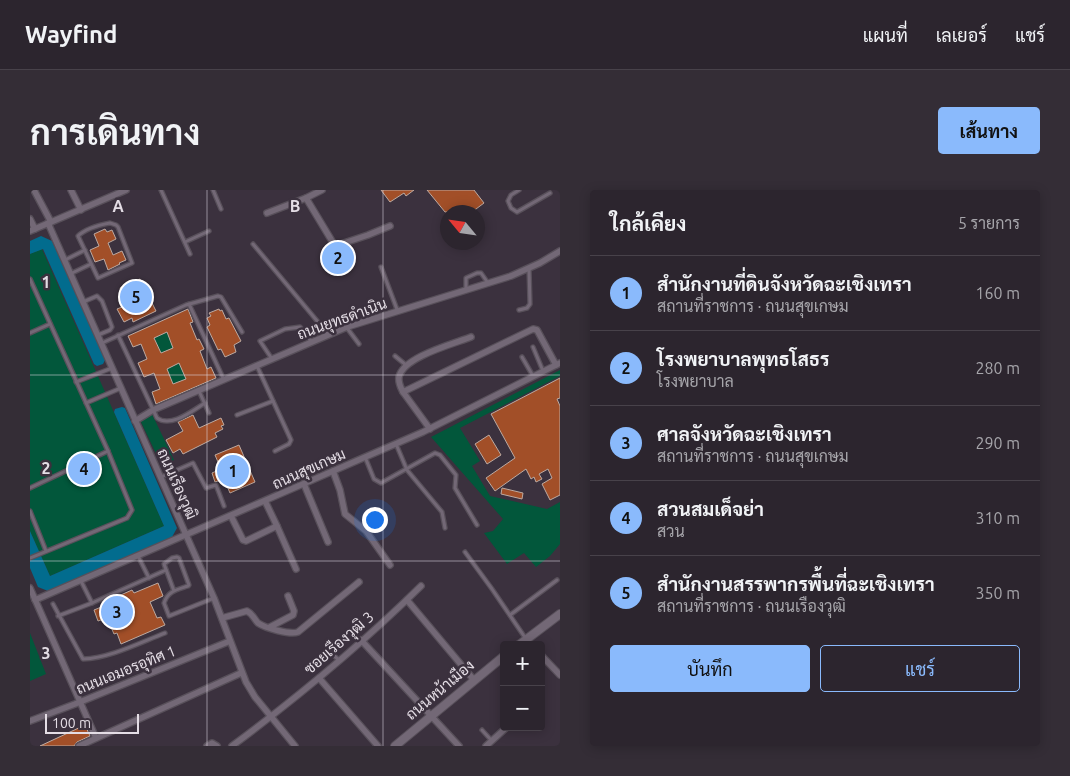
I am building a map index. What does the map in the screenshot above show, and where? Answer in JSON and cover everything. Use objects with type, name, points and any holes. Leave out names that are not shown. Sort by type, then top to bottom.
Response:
[{"type":"street","name":"ถนนเรืองวุฒิ","points":[[34,190],[214,598],[241,673],[255,697],[295,746]]},
{"type":"street","points":[[71,190],[81,210]]},
{"type":"street","points":[[30,219],[32,230],[126,190]]},
{"type":"street","points":[[267,213],[322,190]]},
{"type":"street","points":[[306,198],[334,246],[390,226]]},
{"type":"street","name":"ถนนยุทธดำเนิน","points":[[136,421],[153,410],[347,327],[488,283],[529,268],[560,251]]},
{"type":"street","points":[[404,392],[533,329],[537,330],[558,364]]},
{"type":"street","points":[[430,429],[404,392],[399,382],[399,376],[406,365],[438,349],[471,337]]},
{"type":"street","name":"ถนนสุขเกษม","points":[[35,600],[187,536],[430,429],[558,364]]},
{"type":"street","points":[[333,471],[340,490],[345,514],[366,530],[390,565]]},
{"type":"street","points":[[304,484],[328,542]]},
{"type":"street","points":[[265,501],[296,569]]},
{"type":"street","points":[[231,516],[244,541],[276,526]]},
{"type":"street","points":[[222,618],[245,610],[250,612],[258,623],[293,634],[298,632],[359,582]]},
{"type":"street","name":"ซอยเรืองวุฒิ 3","points":[[232,746],[319,678],[421,586]]},
{"type":"street","points":[[30,588],[96,738]]},
{"type":"street","points":[[270,627],[293,615],[294,611],[288,596]]},
{"type":"street","points":[[407,600],[474,680]]},
{"type":"street","points":[[530,641],[560,614]]},
{"type":"street","points":[[361,640],[459,746]]},
{"type":"street","name":"ถนนเอมอรอุทิศ 1","points":[[30,721],[230,641]]},
{"type":"street","name":"ถนนหน้าเมือง","points":[[395,746],[500,659]]},
{"type":"street","points":[[545,659],[560,675]]},
{"type":"street","points":[[79,746],[241,673]]},
{"type":"street","points":[[319,678],[378,746]]},
{"type":"street","points":[[490,744],[503,731]]},
{"type":"street","points":[[207,746],[212,743],[217,746]]},
{"type":"lane","points":[[161,190],[190,254]]},
{"type":"lane","points":[[213,190],[221,209]]},
{"type":"lane","points":[[520,190],[511,195],[508,201],[511,208],[516,212],[550,193]]},
{"type":"lane","points":[[113,223],[118,227],[132,262],[131,265],[100,278],[97,277],[91,264],[78,237],[79,234],[94,227],[113,223]]},
{"type":"lane","points":[[185,242],[209,231]]},
{"type":"lane","points":[[253,244],[328,335]]},
{"type":"lane","points":[[64,261],[85,250]]},
{"type":"lane","points":[[70,274],[91,264]]},
{"type":"lane","points":[[381,267],[398,312]]},
{"type":"lane","points":[[519,310],[527,308],[530,304],[529,268]]},
{"type":"lane","points":[[466,290],[466,278],[477,273],[481,273],[488,283]]},
{"type":"lane","points":[[30,279],[132,508],[132,513],[127,518],[30,558]]},
{"type":"lane","points":[[83,302],[97,296],[102,301],[112,327],[98,336]]},
{"type":"lane","points":[[101,343],[189,304],[214,297],[221,297],[242,332]]},
{"type":"lane","points":[[189,304],[224,380]]},
{"type":"lane","points":[[328,322],[335,332]]},
{"type":"lane","points":[[30,333],[50,324]]},
{"type":"lane","points":[[272,359],[260,341],[285,329],[300,327],[311,342]]},
{"type":"lane","points":[[347,327],[359,344]]},
{"type":"lane","points":[[118,335],[157,418],[161,421],[171,422],[205,403]]},
{"type":"lane","points":[[533,347],[543,371]]},
{"type":"lane","points":[[395,356],[406,365]]},
{"type":"lane","points":[[522,357],[532,376]]},
{"type":"lane","points":[[257,366],[291,440],[289,444],[275,451]]},
{"type":"lane","points":[[76,382],[112,368]]},
{"type":"lane","points":[[86,402],[121,388]]},
{"type":"lane","points":[[199,390],[209,413]]},
{"type":"lane","points":[[237,415],[273,401]]},
{"type":"lane","points":[[396,444],[407,470],[442,512],[445,528]]},
{"type":"lane","points":[[30,488],[108,451]]},
{"type":"lane","points":[[365,457],[374,479],[381,483],[434,454],[440,455],[456,475],[455,488],[477,525]]},
{"type":"lane","points":[[161,478],[193,463],[206,488],[216,485],[224,506]]},
{"type":"lane","points":[[30,511],[46,552]]},
{"type":"lane","points":[[465,552],[528,641]]},
{"type":"lane","points":[[138,556],[149,578]]},
{"type":"lane","points":[[174,591],[164,564],[177,557],[189,581],[189,585],[174,591],[169,593],[164,603],[169,616],[214,598]]},
{"type":"lane","points":[[58,616],[92,604],[166,570]]},
{"type":"lane","points":[[510,615],[557,580]]},
{"type":"lane","points":[[81,581],[92,604]]},
{"type":"lane","points":[[53,604],[83,659],[91,659],[114,652],[165,633]]},
{"type":"lane","points":[[320,661],[332,654],[339,660]]},
{"type":"lane","points":[[482,730],[490,744]]},
{"type":"green space","points":[[42,249],[164,526],[50,576],[30,531],[30,254]]},
{"type":"green space","points":[[167,332],[173,348],[161,353],[154,338]]},
{"type":"green space","points":[[179,363],[186,379],[173,384],[167,369]]},
{"type":"green space","points":[[560,370],[560,376],[460,428],[480,461],[472,466],[490,496],[547,509],[560,502],[560,544],[550,556],[536,567],[524,553],[507,564],[484,533],[493,531],[503,519],[431,437]]},
{"type":"green space","points":[[152,414],[174,460],[162,466],[140,420]]},
{"type":"green space","points":[[30,633],[46,674],[30,681]]},
{"type":"water","points":[[41,236],[52,241],[105,360],[103,364],[97,366],[94,364],[43,249],[30,254],[30,241]]},
{"type":"water","points":[[125,408],[177,528],[172,537],[48,591],[38,587],[30,568],[30,531],[50,576],[164,526],[114,412],[115,409]]},
{"type":"building","points":[[381,190],[414,190],[406,196],[404,193],[390,202]]},
{"type":"building","points":[[427,190],[474,190],[484,203],[481,205],[440,206]]},
{"type":"building","points":[[105,229],[107,232],[112,230],[116,239],[108,243],[113,255],[122,251],[126,260],[108,270],[104,259],[95,262],[90,250],[99,246],[94,234]]},
{"type":"building","points":[[140,279],[156,311],[133,322],[132,318],[124,322],[117,309],[127,305],[120,288]]},
{"type":"building","points":[[188,309],[193,322],[190,323],[197,340],[199,339],[204,349],[200,351],[207,369],[211,367],[216,378],[156,404],[152,392],[160,389],[154,373],[144,377],[138,363],[147,359],[141,344],[133,347],[128,336]],"holes":[[[167,332],[173,348],[161,353],[154,338]],[[179,363],[186,379],[173,384],[167,369]]]},
{"type":"building","points":[[219,309],[220,311],[222,310],[226,319],[229,318],[241,341],[234,345],[236,352],[225,357],[221,349],[218,350],[207,327],[210,325],[207,318],[211,316],[209,313]]},
{"type":"building","points":[[560,378],[560,398],[557,399],[560,406],[560,495],[550,500],[542,484],[552,478],[548,469],[539,474],[542,479],[536,482],[534,477],[531,479],[526,469],[495,491],[486,478],[515,458],[491,414]]},
{"type":"building","points":[[193,415],[199,428],[221,418],[224,425],[221,426],[223,429],[215,433],[217,437],[183,454],[180,449],[173,453],[166,440],[183,431],[178,422]]},
{"type":"building","points":[[489,435],[501,455],[487,464],[475,444]]},
{"type":"building","points":[[239,445],[255,482],[230,493],[224,479],[215,482],[212,473],[221,469],[215,455]]},
{"type":"building","points":[[502,488],[523,493],[522,499],[501,494]]},
{"type":"building","points":[[158,583],[163,596],[150,602],[157,618],[161,617],[165,625],[121,644],[117,633],[114,634],[107,618],[98,621],[94,610],[116,601],[114,598],[132,590],[134,593]]},
{"type":"building","points":[[85,725],[90,736],[77,742],[74,746],[40,746]]},
{"type":"place","name":"โรงพยาบาลพุทธโสธร","points":[[338,258]]},
{"type":"place","name":"สำนักงานสรรพากรพื้นที่ฉะเชิงเทรา","points":[[136,297]]},
{"type":"place","name":"สวนสมเด็จย่า","points":[[84,469]]},
{"type":"place","name":"สำนักงานที่ดินจังหวัดฉะเชิงเทรา","points":[[233,471]]},
{"type":"place","name":"ศาลจังหวัดฉะเชิงเทรา","points":[[117,612]]}]
